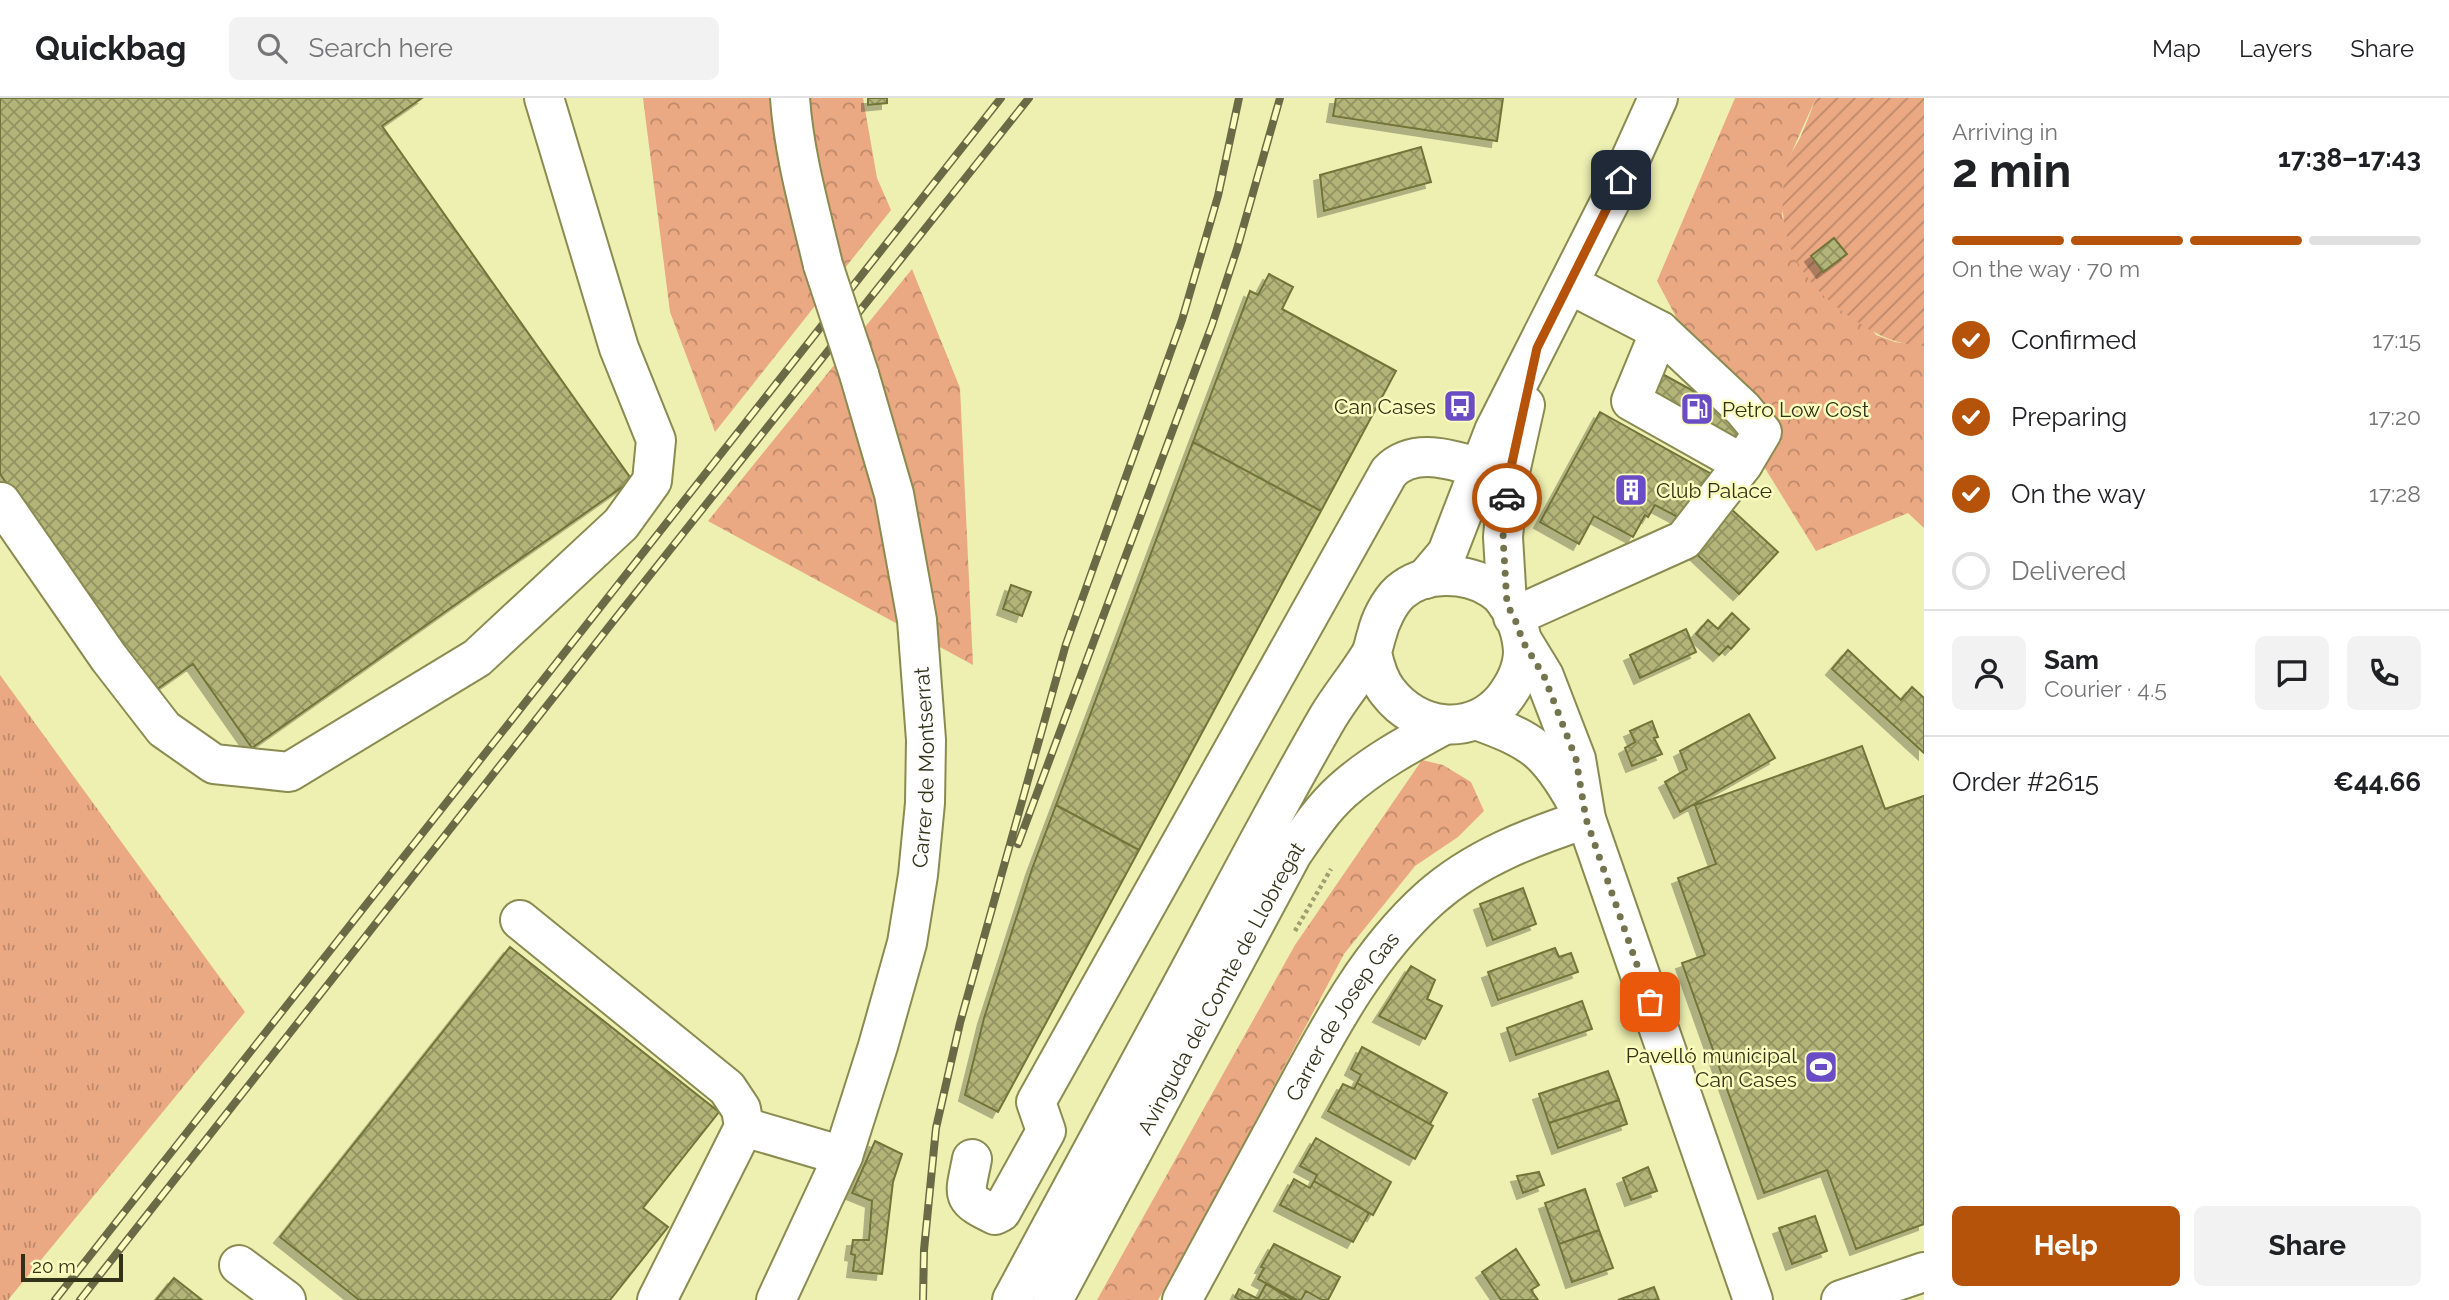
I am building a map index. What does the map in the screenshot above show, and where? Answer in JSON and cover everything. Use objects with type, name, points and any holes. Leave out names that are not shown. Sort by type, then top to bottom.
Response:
[{"type":"street","points":[[1,502],[108,658],[164,729],[214,764],[289,772],[477,658],[621,524],[652,481],[656,440],[619,348],[544,98]]},
{"type":"street","name":"Carrer de Montserrat","points":[[776,1300],[843,1156],[907,943],[918,875],[925,803],[926,740],[918,620],[894,494],[824,265],[801,176],[792,128],[790,98]]},
{"type":"street","points":[[1012,1300],[1280,803],[1330,714],[1372,653],[1377,631],[1388,609],[1399,593],[1425,579],[1447,553],[1494,431],[1621,180],[1658,98]]},
{"type":"street","points":[[1514,620],[1684,540],[1744,464],[1762,432],[1743,408],[1660,331],[1569,284]]},
{"type":"street","points":[[1660,331],[1631,401],[1744,464]]},
{"type":"street","points":[[1459,723],[1495,709],[1512,689],[1522,665],[1503,537],[1508,481],[1537,348]]},
{"type":"street","points":[[972,1159],[966,1193],[968,1200],[974,1206],[995,1215],[1002,1212],[1046,1130],[1036,1102],[1390,472],[1399,462],[1415,456],[1461,462],[1480,468]]},
{"type":"street","points":[[1425,579],[1459,575],[1480,581],[1499,592],[1544,676],[1576,759],[1586,819],[1753,1300]]},
{"type":"street","points":[[1372,653],[1376,671],[1387,691],[1403,709],[1424,721],[1459,723],[1512,733],[1541,751],[1563,778],[1586,819]]},
{"type":"street","name":"Avinguda del Comte de Llobregat","points":[[1053,1300],[1292,854],[1318,816],[1341,792],[1374,765],[1459,723]]},
{"type":"street","name":"Carrer de Josep Gas","points":[[1182,1300],[1322,1042],[1367,968],[1402,925],[1432,896],[1474,865],[1536,835],[1586,819]]},
{"type":"street","points":[[520,920],[727,1088],[741,1109],[744,1127],[657,1300]]},
{"type":"street","points":[[744,1127],[843,1156]]},
{"type":"street","points":[[239,1265],[286,1300]]},
{"type":"street","points":[[1841,1300],[1924,1272]]},
{"type":"green space","points":[[643,98],[863,98],[877,178],[891,210],[715,432],[670,312]]},
{"type":"green space","points":[[1735,98],[1816,98],[1789,158],[1782,217],[1876,335],[1895,342],[1924,346],[1924,528],[1908,513],[1816,551],[1702,366],[1657,281]]},
{"type":"green space","points":[[1816,98],[1924,98],[1924,346],[1883,336],[1846,314],[1812,283],[1791,248],[1785,228],[1784,185],[1789,158]]},
{"type":"green space","points":[[912,269],[960,388],[973,665],[708,521]]},
{"type":"green space","points":[[0,675],[245,1012],[8,1300],[0,1300]]},
{"type":"green space","points":[[1422,760],[1443,765],[1471,782],[1484,811],[1458,837],[1415,866],[1344,954],[1158,1300],[1097,1300],[1295,945]]},
{"type":"building","points":[[0,98],[422,98],[382,126],[632,480],[252,748],[193,664],[153,692],[0,474]]},
{"type":"building","points":[[868,98],[887,98],[887,103],[868,105]]},
{"type":"building","points":[[1336,98],[1503,98],[1497,141],[1333,116]]},
{"type":"building","points":[[1421,147],[1431,182],[1324,211],[1320,175]]},
{"type":"building","points":[[1834,238],[1847,254],[1823,272],[1811,256]]},
{"type":"building","points":[[1269,274],[1293,287],[1282,309],[1396,371],[1321,511],[1193,442],[1250,291],[1258,295]]},
{"type":"building","points":[[1655,370],[1750,422],[1738,446],[1643,393]]},
{"type":"building","name":"Club Palace","points":[[1600,412],[1713,475],[1687,522],[1655,505],[1648,517],[1645,515],[1633,537],[1594,516],[1579,544],[1540,522]]},
{"type":"building","points":[[1193,442],[1321,511],[1139,850],[1056,805]]},
{"type":"building","points":[[1730,508],[1778,552],[1739,594],[1691,549]]},
{"type":"building","points":[[1011,585],[1031,592],[1022,616],[1003,609]]},
{"type":"building","points":[[1732,613],[1749,629],[1731,649],[1728,646],[1719,655],[1696,634],[1708,620],[1718,629]]},
{"type":"building","points":[[1686,629],[1696,652],[1640,678],[1630,655]]},
{"type":"building","points":[[1848,650],[1901,700],[1912,687],[1924,698],[1924,753],[1832,669]]},
{"type":"building","points":[[1749,714],[1775,758],[1680,812],[1665,782],[1687,769],[1680,751]]},
{"type":"building","points":[[1652,721],[1658,737],[1654,738],[1662,754],[1632,766],[1625,748],[1635,742],[1630,731]]},
{"type":"building","name":"Pavelló municipal Can Cases","points":[[1862,746],[1885,809],[1924,796],[1924,1224],[1856,1249],[1827,1170],[1764,1193],[1682,963],[1705,955],[1678,878],[1716,864],[1695,805]]},
{"type":"building","points":[[1056,805],[1139,850],[998,1112],[965,1095],[984,1018],[1032,869]]},
{"type":"building","points":[[1523,888],[1536,924],[1493,940],[1480,904]]},
{"type":"building","points":[[510,947],[719,1112],[643,1208],[668,1227],[610,1300],[359,1300],[280,1237]]},
{"type":"building","points":[[1555,948],[1559,957],[1571,953],[1578,972],[1498,1000],[1488,972]]},
{"type":"building","points":[[1411,966],[1435,980],[1427,999],[1442,1006],[1425,1039],[1379,1016]]},
{"type":"building","points":[[1582,1001],[1592,1029],[1516,1055],[1507,1028]]},
{"type":"building","points":[[1362,1047],[1447,1093],[1430,1124],[1357,1083],[1361,1075],[1351,1069]]},
{"type":"building","points":[[1608,1071],[1619,1100],[1549,1123],[1539,1094]]},
{"type":"building","points":[[1357,1083],[1433,1126],[1415,1159],[1328,1111],[1343,1084],[1354,1089]]},
{"type":"building","points":[[1619,1100],[1627,1124],[1558,1148],[1549,1123]]},
{"type":"building","points":[[1316,1138],[1391,1182],[1373,1215],[1314,1181],[1317,1175],[1300,1166]]},
{"type":"building","points":[[875,1141],[902,1154],[893,1182],[882,1274],[853,1271],[855,1255],[851,1254],[853,1240],[869,1240],[872,1201],[852,1193]]},
{"type":"building","points":[[1648,1167],[1657,1191],[1631,1200],[1623,1178]]},
{"type":"building","points":[[1539,1172],[1544,1185],[1523,1193],[1517,1176]]},
{"type":"building","points":[[1294,1179],[1310,1188],[1314,1181],[1369,1213],[1353,1242],[1280,1205]]},
{"type":"building","points":[[1585,1189],[1599,1230],[1559,1244],[1545,1203]]},
{"type":"building","points":[[1815,1216],[1827,1251],[1792,1264],[1779,1228]]},
{"type":"building","points":[[1599,1230],[1613,1268],[1572,1282],[1559,1244]]},
{"type":"building","points":[[1274,1244],[1340,1277],[1328,1300],[1322,1300],[1306,1291],[1301,1300],[1297,1300],[1258,1279],[1264,1268],[1261,1267]]},
{"type":"building","points":[[1516,1249],[1539,1285],[1531,1290],[1538,1300],[1501,1300],[1482,1272]]},
{"type":"building","points":[[174,1278],[202,1300],[156,1300]]},
{"type":"building","points":[[1266,1284],[1293,1300],[1240,1300],[1235,1297],[1239,1289],[1258,1299]]},
{"type":"building","points":[[1654,1287],[1659,1300],[1618,1300]]},
{"type":"railway","points":[[55,1300],[1001,98]]},
{"type":"railway","points":[[80,1300],[1029,98]]},
{"type":"railway","points":[[923,1300],[924,1250],[936,1128],[960,1023],[1066,644],[1182,320],[1218,196],[1239,98]]},
{"type":"railway","points":[[1018,844],[1212,325],[1237,249],[1280,98]]},
{"type":"way so far","points":[[1507,498],[1503,537],[1507,604],[1522,640],[1544,676],[1576,759],[1586,819],[1650,1002]]},
{"type":"place","name":"Can Cases","points":[[1460,406]]},
{"type":"place","name":"Petro Low Cost","points":[[1697,409]]},
{"type":"place","name":"Club Palace","points":[[1631,490]]},
{"type":"place","name":"Pavelló municipal Can Cases","points":[[1821,1067]]},
{"type":"route","points":[[1507,498],[1508,481],[1537,348],[1621,180]]}]
